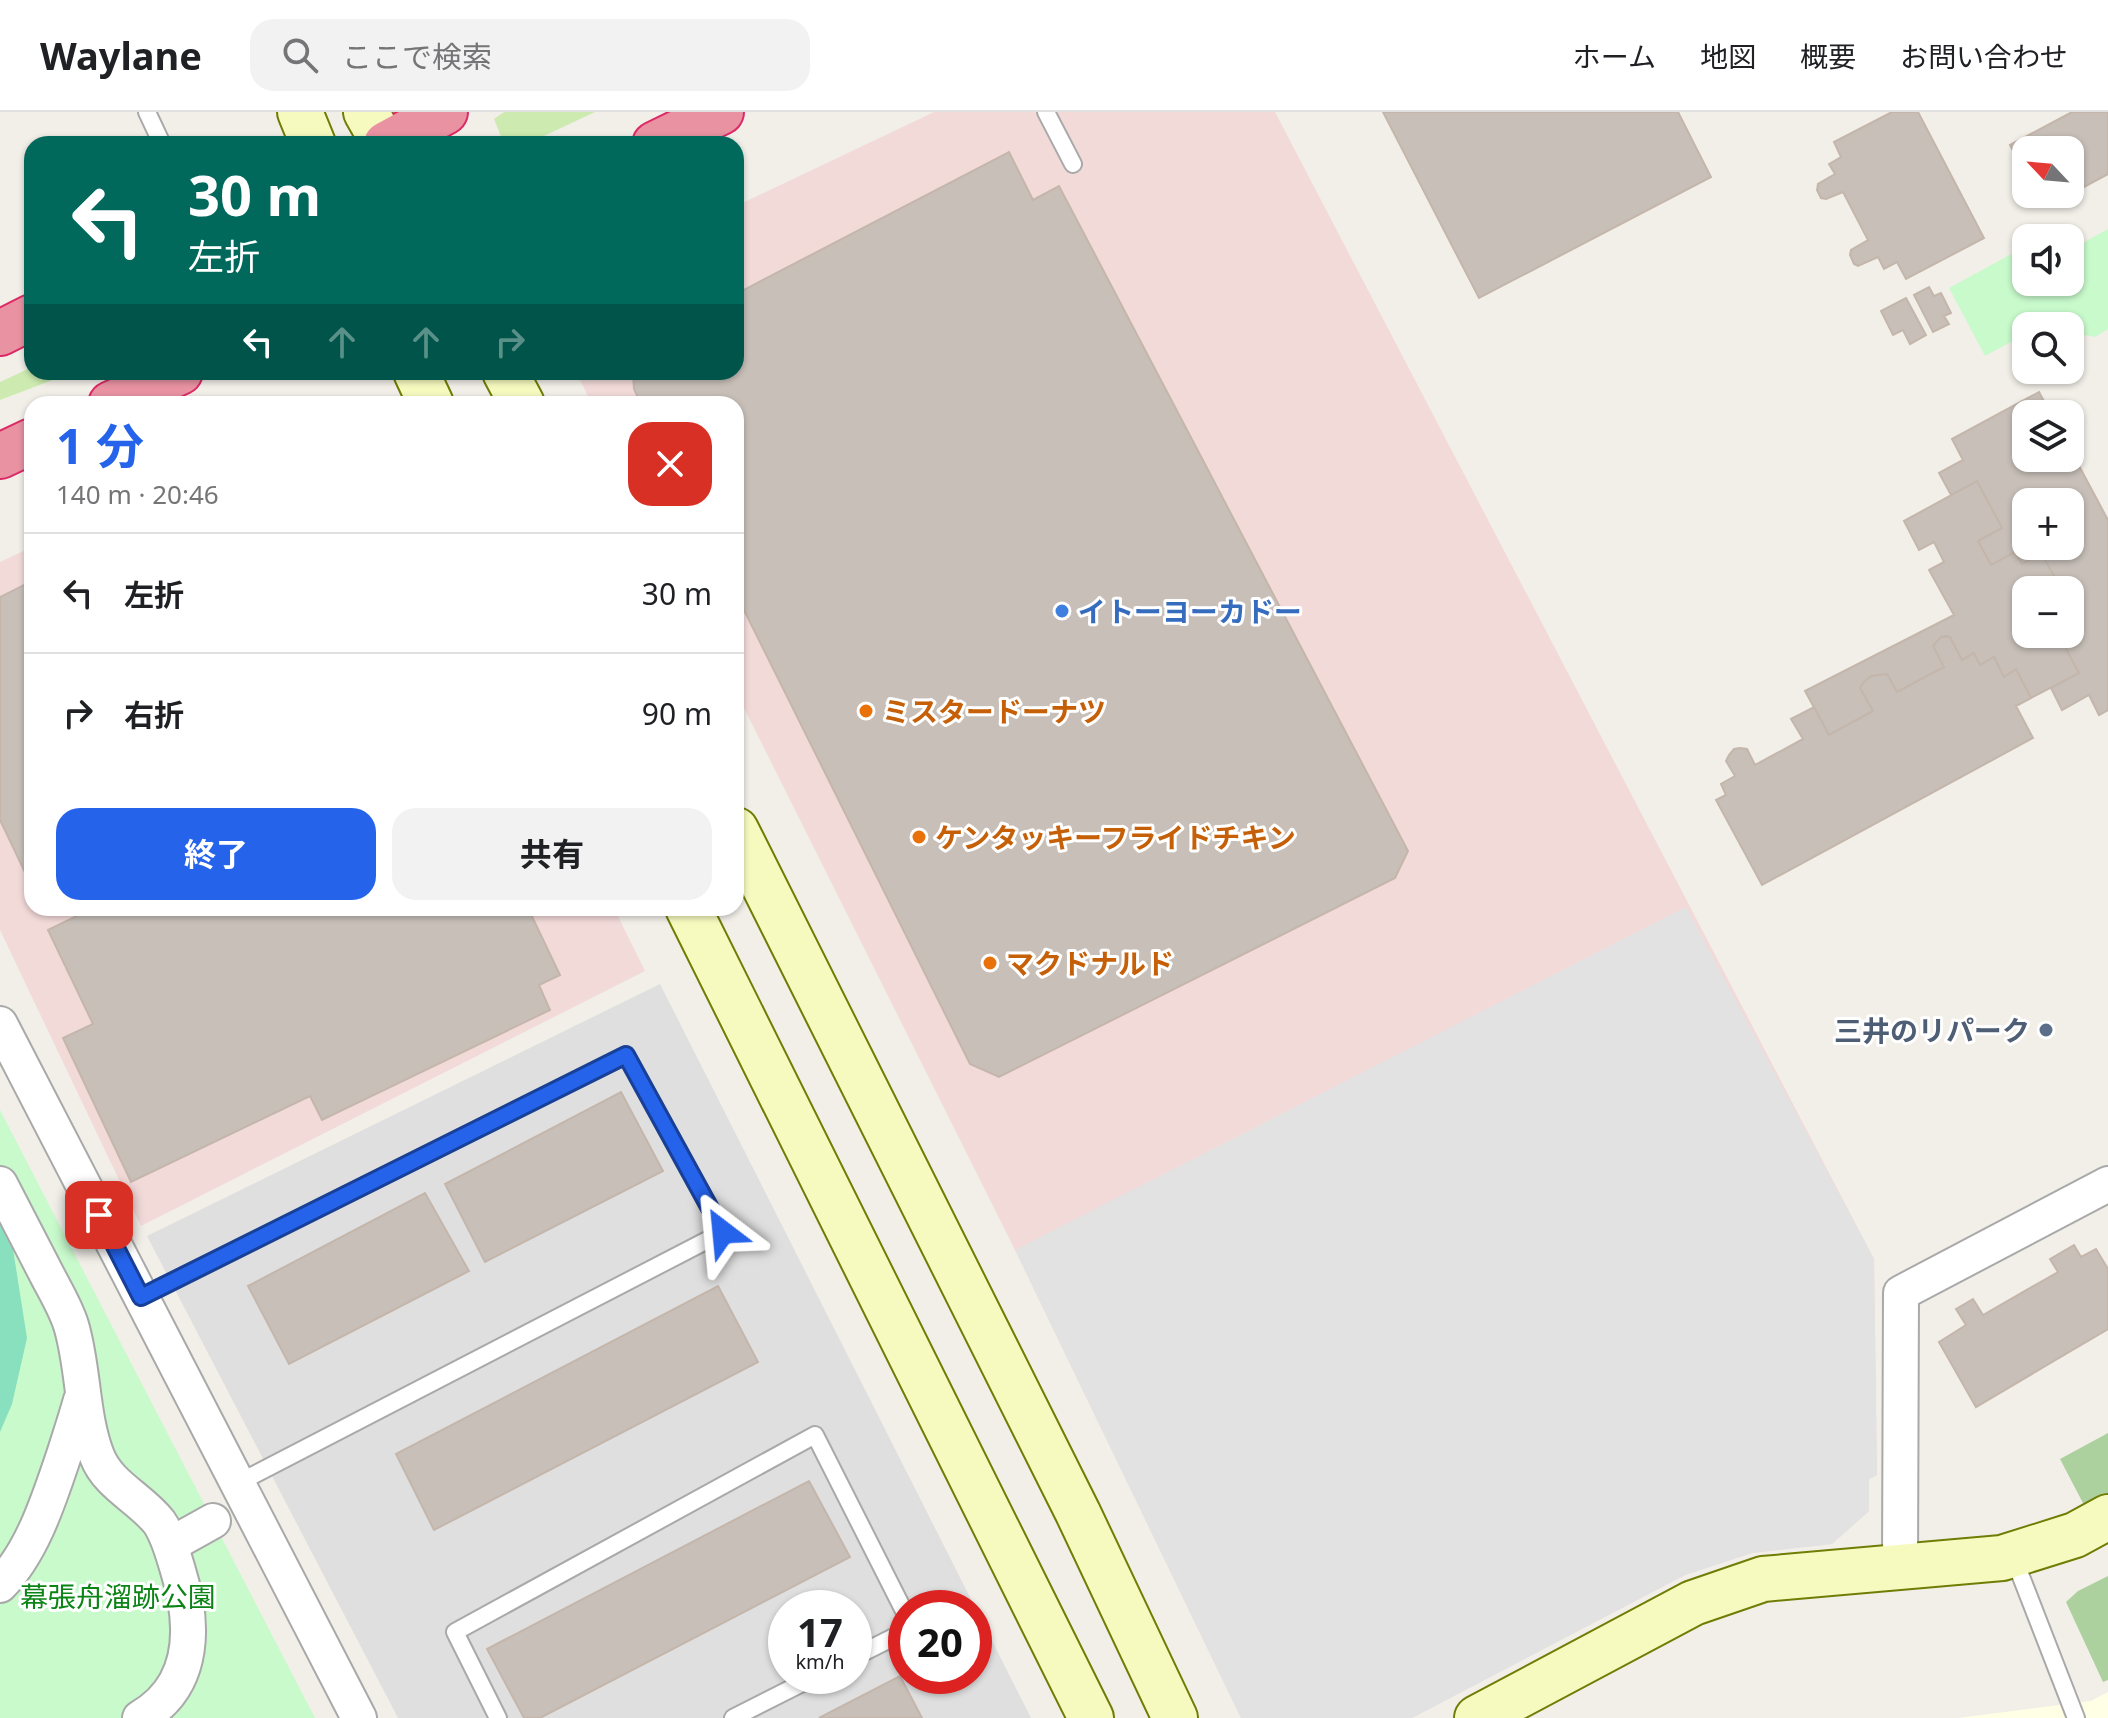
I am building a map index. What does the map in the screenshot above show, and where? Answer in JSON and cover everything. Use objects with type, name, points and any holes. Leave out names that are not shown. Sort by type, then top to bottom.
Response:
[{"type":"highway","points":[[400,136],[445,112]]},
{"type":"highway","points":[[672,136],[721,112]]},
{"type":"highway","points":[[0,333],[24,321]]},
{"type":"highway","points":[[128,396],[163,380]]},
{"type":"highway","points":[[0,456],[24,445]]},
{"type":"street","points":[[300,112],[310,136]]},
{"type":"street","points":[[366,112],[380,136]]},
{"type":"street","points":[[744,846],[1078,1513],[1175,1718]]},
{"type":"street","points":[[692,916],[1091,1718]]},
{"type":"street","points":[[0,1024],[359,1718]]},
{"type":"street","points":[[0,1184],[62,1301],[71,1327],[89,1432],[103,1470]]},
{"type":"street","points":[[1900,1567],[1901,1293],[2108,1184]]},
{"type":"street","points":[[0,1585],[30,1541],[49,1499],[83,1390]]},
{"type":"street","points":[[58,1471],[83,1464],[103,1470],[154,1517],[168,1538],[186,1605],[189,1643],[177,1680],[164,1699],[140,1718]]},
{"type":"street","points":[[1477,1718],[1693,1603],[1763,1579],[2002,1558],[2075,1535],[2108,1517]]},
{"type":"street","points":[[170,1545],[213,1521]]},
{"type":"lane","points":[[147,112],[158,136]]},
{"type":"lane","points":[[1046,112],[1073,164]]},
{"type":"lane","points":[[141,1297],[626,1055],[723,1232],[238,1483]]},
{"type":"lane","points":[[498,1718],[455,1632],[815,1435],[893,1590]]},
{"type":"lane","points":[[2012,1554],[2076,1718]]},
{"type":"lane","points":[[733,1718],[780,1694]]},
{"type":"shaded area","points":[[934,112],[1275,112],[1874,1259],[1877,1475],[1869,1479],[1869,1511],[1832,1544],[1752,1553],[1685,1575],[1412,1718],[1241,1718],[1015,1250],[744,708],[744,396],[588,396],[580,380],[744,380],[744,202]]},
{"type":"shaded area","points":[[24,551],[24,916],[618,916],[645,971],[141,1226],[0,930],[0,562]]},
{"type":"shaded area","points":[[1686,907],[1874,1259],[1877,1475],[1869,1479],[1869,1511],[1832,1544],[1752,1553],[1685,1575],[1412,1718],[1241,1718],[1015,1250]]},
{"type":"shaded area","points":[[660,984],[966,1590],[888,1590],[888,1694],[992,1694],[992,1641],[1031,1718],[398,1718],[147,1236]]},
{"type":"shaded area","points":[[2108,1692],[2108,1718],[1958,1718],[2091,1701]]},
{"type":"green space","points":[[504,112],[595,112],[544,136],[501,136],[494,119]]},
{"type":"green space","points":[[2108,229],[2108,329],[2095,337],[2084,335],[2084,312],[2012,312],[2012,342],[1985,356],[1949,288],[2012,254],[2012,296],[2084,296],[2084,242]]},
{"type":"green space","points":[[24,371],[24,380],[53,380],[0,400],[0,382]]},
{"type":"green space","name":"幕張舟溜跡公園","points":[[0,1110],[315,1718],[0,1718]]},
{"type":"green space","points":[[0,1220],[12,1243],[27,1338],[12,1404],[0,1432]]},
{"type":"green space","points":[[2108,1433],[2108,1493],[2084,1505],[2060,1459]]},
{"type":"green space","points":[[2108,1576],[2108,1680],[2103,1682],[2066,1602],[2078,1591]]},
{"type":"building","points":[[1383,112],[1678,112],[1711,177],[1479,298]]},
{"type":"building","points":[[1892,112],[1918,112],[1984,238],[1906,279],[1897,262],[1884,269],[1878,257],[1858,266],[1854,264],[1851,250],[1868,240],[1843,192],[1826,199],[1821,198],[1817,190],[1818,184],[1835,174],[1829,164],[1841,157],[1834,142]]},
{"type":"building","points":[[2072,112],[2108,112],[2108,174],[2084,187],[2084,136],[2027,136]]},
{"type":"building","points":[[1009,152],[1033,200],[1059,186],[1408,851],[1395,878],[999,1077],[970,1064],[744,610],[744,396],[637,396],[634,389],[633,380],[744,380],[744,290]]},
{"type":"building","points":[[1929,287],[1934,296],[1941,293],[1951,313],[1944,316],[1949,324],[1933,332],[1914,295]]},
{"type":"building","points":[[1906,298],[1926,335],[1910,344],[1903,330],[1893,335],[1881,311]]},
{"type":"building","points":[[2039,392],[2043,400],[2024,400]]},
{"type":"building","points":[[2012,407],[2012,472],[2082,472],[2108,520],[2108,710],[2099,715],[2089,695],[2062,710],[2051,688],[2079,673],[2066,648],[2084,648],[2084,576],[2054,576],[2045,560],[2084,560],[2084,488],[2012,488],[2012,554],[1991,565],[1978,541],[2002,528],[1977,481],[1951,495],[1939,473],[1963,460],[1952,439]]},
{"type":"building","points":[[1977,481],[2002,528],[1978,541],[1991,565],[2012,554],[2012,560],[2020,560],[2022,564],[2029,560],[2045,560],[2054,576],[2012,576],[2012,648],[2066,648],[2079,673],[2031,698],[2016,669],[2004,677],[1994,657],[1980,665],[1974,653],[1962,660],[1950,637],[1941,637],[1933,646],[1944,667],[1897,692],[1887,674],[1871,676],[1860,688],[1873,711],[1829,735],[1805,691],[1954,615],[1929,570],[1944,562],[1934,542],[1919,550],[1904,521]]},
{"type":"building","points":[[24,585],[24,870],[0,820],[0,597]]},
{"type":"building","points":[[1946,636],[1950,637],[1962,660],[1974,653],[1980,665],[1994,657],[2004,677],[2016,669],[2031,698],[2016,706],[2033,738],[1762,885],[1716,800],[1726,795],[1721,784],[1735,776],[1726,761],[1729,755],[1734,749],[1747,749],[1755,765],[1803,739],[1791,719],[1814,707],[1829,735],[1873,711],[1860,688],[1864,682],[1871,676],[1887,674],[1897,692],[1944,667],[1933,646]]},
{"type":"building","points":[[77,916],[532,916],[560,975],[539,985],[550,1010],[322,1120],[310,1096],[131,1182],[63,1038],[93,1024],[48,930]]},
{"type":"building","points":[[621,1092],[663,1171],[485,1262],[445,1184]]},
{"type":"building","points":[[425,1193],[469,1271],[289,1364],[248,1286]]},
{"type":"building","points":[[2074,1245],[2081,1257],[2096,1249],[2108,1269],[2108,1329],[1976,1407],[1939,1342],[1966,1325],[1956,1309],[1973,1299],[1983,1315],[2058,1272],[2050,1259]]},
{"type":"building","points":[[718,1286],[758,1362],[434,1530],[396,1454]]},
{"type":"building","points":[[809,1481],[850,1557],[786,1590],[768,1590],[768,1600],[540,1718],[524,1718],[487,1649]]},
{"type":"building","points":[[888,1682],[888,1694],[909,1694],[922,1718],[819,1718],[865,1694],[872,1694],[872,1691]]},
{"type":"place","name":"イトーヨーカドー","points":[[1062,611]]},
{"type":"place","name":"ミスタードーナツ","points":[[866,711]]},
{"type":"place","name":"ケンタッキーフライドチキン","points":[[919,837]]},
{"type":"place","name":"マクドナルド","points":[[990,963]]},
{"type":"place","name":"三井のリパーク","points":[[2046,1030]]},
{"type":"route","points":[[99,1215],[141,1297],[626,1055],[723,1232]]}]
